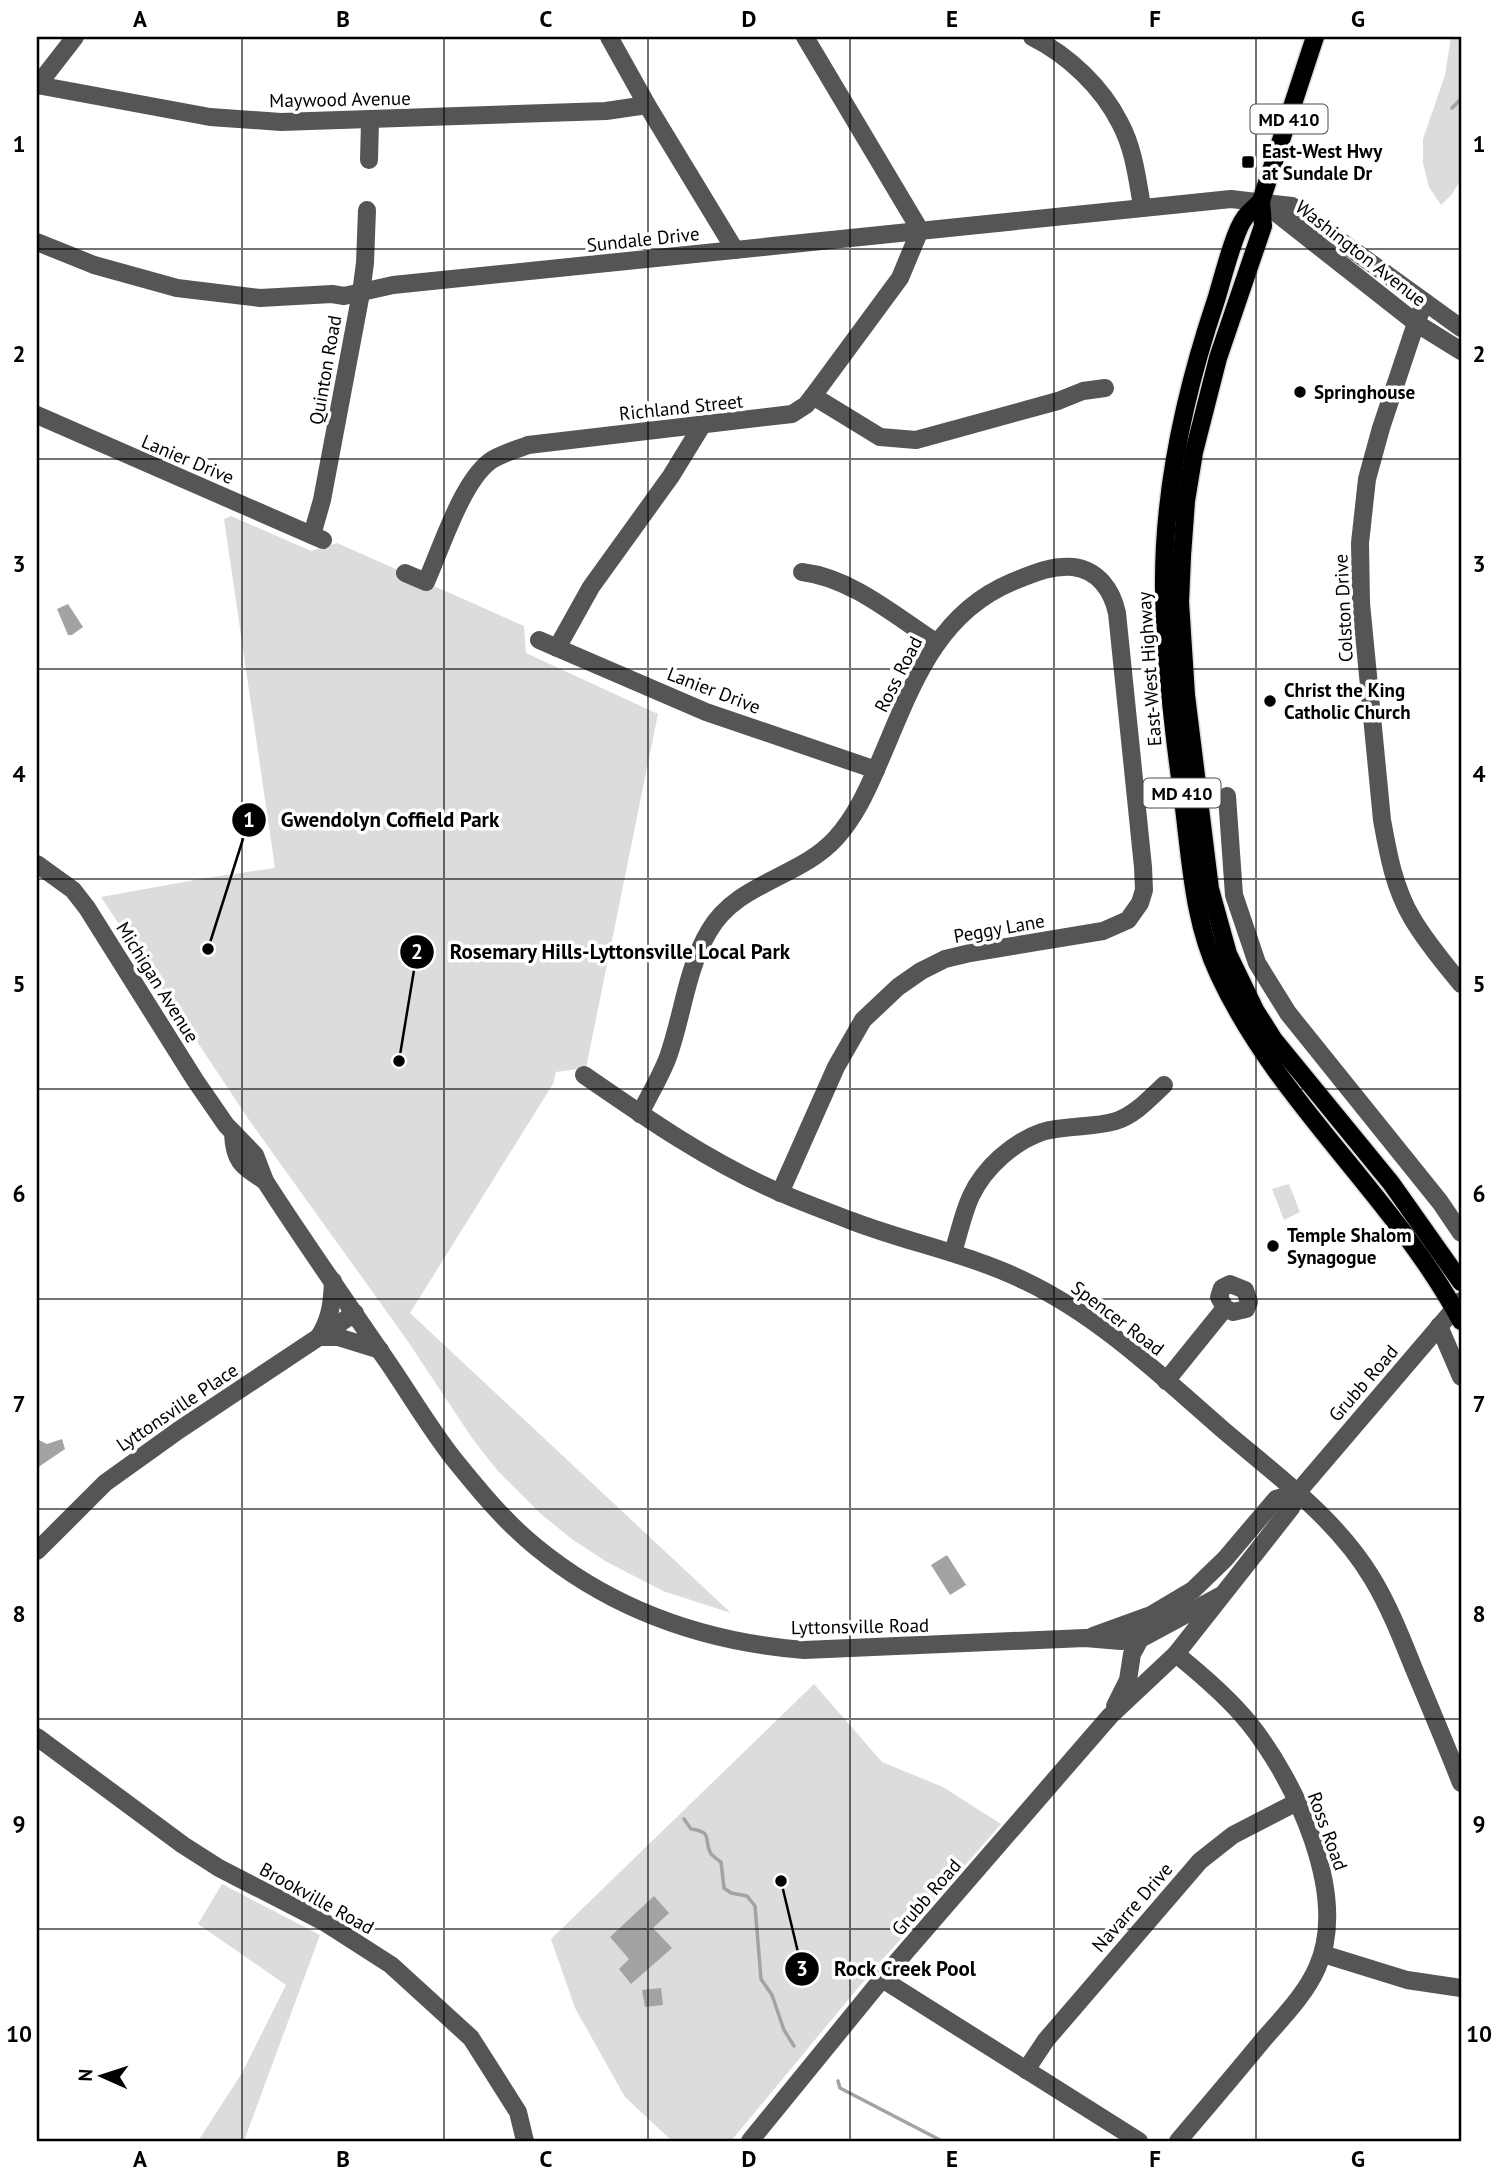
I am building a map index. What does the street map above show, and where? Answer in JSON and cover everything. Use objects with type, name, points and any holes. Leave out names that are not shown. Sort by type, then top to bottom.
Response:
[{"type":"main road","name":"East-West Highway","points":[[1315,37],[1261,201],[1263,226],[1207,394],[1194,452],[1186,500],[1180,602],[1182,649],[1208,868],[1216,916],[1228,954],[1255,1010],[1274,1040],[1391,1183],[1461,1282]]},
{"type":"main road","name":"East-West Highway","points":[[1261,201],[1242,220],[1199,350],[1179,435],[1167,514],[1164,586],[1167,660],[1172,718],[1200,924],[1217,973],[1271,1065],[1366,1183],[1459,1310]]},
{"type":"street","points":[[37,85],[75,37]]},
{"type":"street","points":[[609,37],[735,250]]},
{"type":"street","points":[[805,37],[920,230]]},
{"type":"street","points":[[1032,37],[1068,60],[1095,86],[1120,122],[1134,159],[1142,206]]},
{"type":"street","name":"Maywood Avenue","points":[[37,85],[210,117],[281,122],[606,111],[647,105]]},
{"type":"street","points":[[369,160],[370,121]]},
{"type":"street","name":"Sundale Drive","points":[[37,242],[94,265],[177,288],[260,298],[332,294],[344,296],[393,285],[1142,206],[1231,199],[1261,201]]},
{"type":"street","name":"Washington Avenue","points":[[1261,201],[1292,206],[1461,328]]},
{"type":"street","name":"Washington Avenue","points":[[1261,201],[1416,323],[1461,351]]},
{"type":"street","name":"Quinton Road","points":[[318,537],[322,500],[365,263],[367,210]]},
{"type":"street","name":"Richland Street","points":[[405,573],[426,582],[463,496],[478,473],[490,461],[528,445],[792,414],[806,405],[900,278],[920,230]]},
{"type":"street","name":"Colston Drive","points":[[1425,302],[1381,428],[1367,479],[1359,573],[1382,820],[1388,857],[1412,918],[1461,984]]},
{"type":"street","points":[[813,396],[880,437],[916,440],[1058,401],[1083,391],[1104,388]]},
{"type":"street","name":"Lanier Drive","points":[[37,415],[318,537]]},
{"type":"street","points":[[557,648],[591,587],[671,476],[701,426]]},
{"type":"street","name":"Ross Road","points":[[640,1114],[668,1058],[693,963],[710,929],[729,905],[744,894],[806,861],[835,839],[860,804],[911,687],[948,626],[961,612],[1001,586],[1062,566],[1080,568],[1098,578],[1114,602],[1143,867]]},
{"type":"street","points":[[802,572],[821,575],[845,584],[937,643]]},
{"type":"street","name":"Lanier Drive","points":[[539,640],[706,712],[876,770]]},
{"type":"street","points":[[1227,796],[1234,895],[1257,963],[1288,1013],[1440,1202],[1461,1233]]},
{"type":"street","name":"Michigan Avenue","points":[[37,864],[73,890],[88,908],[195,1080],[233,1133],[240,1165],[265,1181],[355,1313]]},
{"type":"street","points":[[1208,868],[1231,865]]},
{"type":"street","name":"Peggy Lane","points":[[780,1193],[836,1067],[863,1020],[898,987],[921,971],[970,953],[1103,931],[1128,920],[1140,903],[1144,890],[1143,867]]},
{"type":"street","name":"Spencer Road","points":[[584,1075],[640,1114],[736,1171],[780,1193],[856,1223],[953,1252],[1023,1280],[1059,1298],[1090,1319],[1297,1493],[1359,1557],[1374,1580],[1402,1640],[1461,1783]]},
{"type":"street","points":[[953,1252],[971,1196],[983,1177],[1020,1142],[1043,1132],[1117,1121],[1136,1110],[1164,1085]]},
{"type":"street","points":[[333,1281],[328,1322],[318,1337],[350,1340],[380,1350]]},
{"type":"street","points":[[1166,1381],[1225,1308]]},
{"type":"street","name":"Grubb Road","points":[[750,2141],[882,1979],[1110,1716],[1176,1654],[1291,1508],[1297,1493],[1439,1326],[1459,1310]]},
{"type":"street","name":"Lyttonsville Place","points":[[37,1551],[105,1483],[355,1313]]},
{"type":"street","name":"Lyttonsville Road","points":[[355,1313],[452,1456],[503,1516],[535,1546],[573,1574],[617,1600],[688,1630],[764,1647],[804,1650],[1085,1639],[1121,1641],[1142,1637],[1220,1597]]},
{"type":"street","points":[[1439,1326],[1461,1377]]},
{"type":"street","name":"Grubb Road","points":[[1110,1716],[1128,1680],[1132,1654],[1151,1615],[1193,1590],[1225,1559],[1276,1499],[1297,1493]]},
{"type":"street","name":"Lyttonsville Road","points":[[1085,1639],[1151,1615]]},
{"type":"street","name":"Ross Road","points":[[1176,1654],[1250,1723],[1274,1758],[1297,1802],[1318,1854],[1325,1883],[1327,1929],[1323,1954],[1307,1988],[1178,2141]]},
{"type":"street","name":"Brookville Road","points":[[37,1737],[192,1851],[221,1869],[324,1922],[391,1965],[471,2038],[518,2112],[525,2141]]},
{"type":"street","name":"Navarre Drive","points":[[1026,2070],[1046,2040],[1200,1861],[1233,1835],[1297,1802]]},
{"type":"street","points":[[1323,1954],[1406,1980],[1461,1987]]},
{"type":"street","points":[[882,1979],[1139,2141]]},
{"type":"shaded area","points":[[1451,37],[1461,37],[1461,179],[1441,205],[1429,187],[1423,163],[1423,139],[1445,75]]},
{"type":"shaded area","points":[[231,516],[311,551],[337,543],[524,626],[526,653],[658,714],[586,1068],[556,1072],[553,1084],[410,1313],[731,1613],[663,1591],[607,1562],[573,1540],[541,1514],[497,1470],[249,1120],[101,897],[275,868],[224,519]]},
{"type":"shaded area","points":[[68,604],[83,627],[72,635],[68,635],[57,609]]},
{"type":"shaded area","points":[[1289,1184],[1300,1212],[1284,1220],[1272,1189]]},
{"type":"shaded area","points":[[37,1439],[47,1444],[62,1439],[65,1449],[37,1468]]},
{"type":"shaded area","points":[[947,1555],[966,1585],[950,1595],[931,1565]]},
{"type":"shaded area","points":[[814,1684],[882,1762],[943,1787],[1001,1824],[863,1982],[731,2141],[672,2141],[625,2097],[575,2008],[551,1939]]},
{"type":"shaded area","points":[[222,1884],[320,1935],[244,2141],[198,2141],[242,2073],[286,1985],[198,1924]]},
{"type":"shaded area","points":[[654,1896],[669,1913],[653,1928],[672,1948],[631,1984],[619,1969],[629,1959],[610,1937]]},
{"type":"shaded area","points":[[661,1988],[663,2005],[645,2007],[642,1990]]},
{"type":"waterway","points":[[1452,108],[1461,99]]},
{"type":"waterway","points":[[684,1819],[691,1829],[703,1832],[707,1837],[711,1854],[721,1862],[724,1888],[731,1893],[747,1896],[755,1906],[761,1979],[772,1995],[784,2030],[794,2046]]},
{"type":"waterway","points":[[838,2081],[840,2088],[942,2141]]},
{"type":"place","name":"East-West Hwy at Sundale Dr","points":[[1248,162]]},
{"type":"place","name":"Springhouse","points":[[1300,392]]},
{"type":"place","name":"Christ the King Catholic Church","points":[[1270,701]]},
{"type":"place","name":"Gwendolyn Coffield Park","points":[[208,949]]},
{"type":"place","name":"Rosemary Hills-Lyttonsville Local Park","points":[[399,1061]]},
{"type":"place","name":"Temple Shalom Synagogue","points":[[1273,1246]]},
{"type":"place","name":"Rock Creek Pool","points":[[781,1881]]}]
